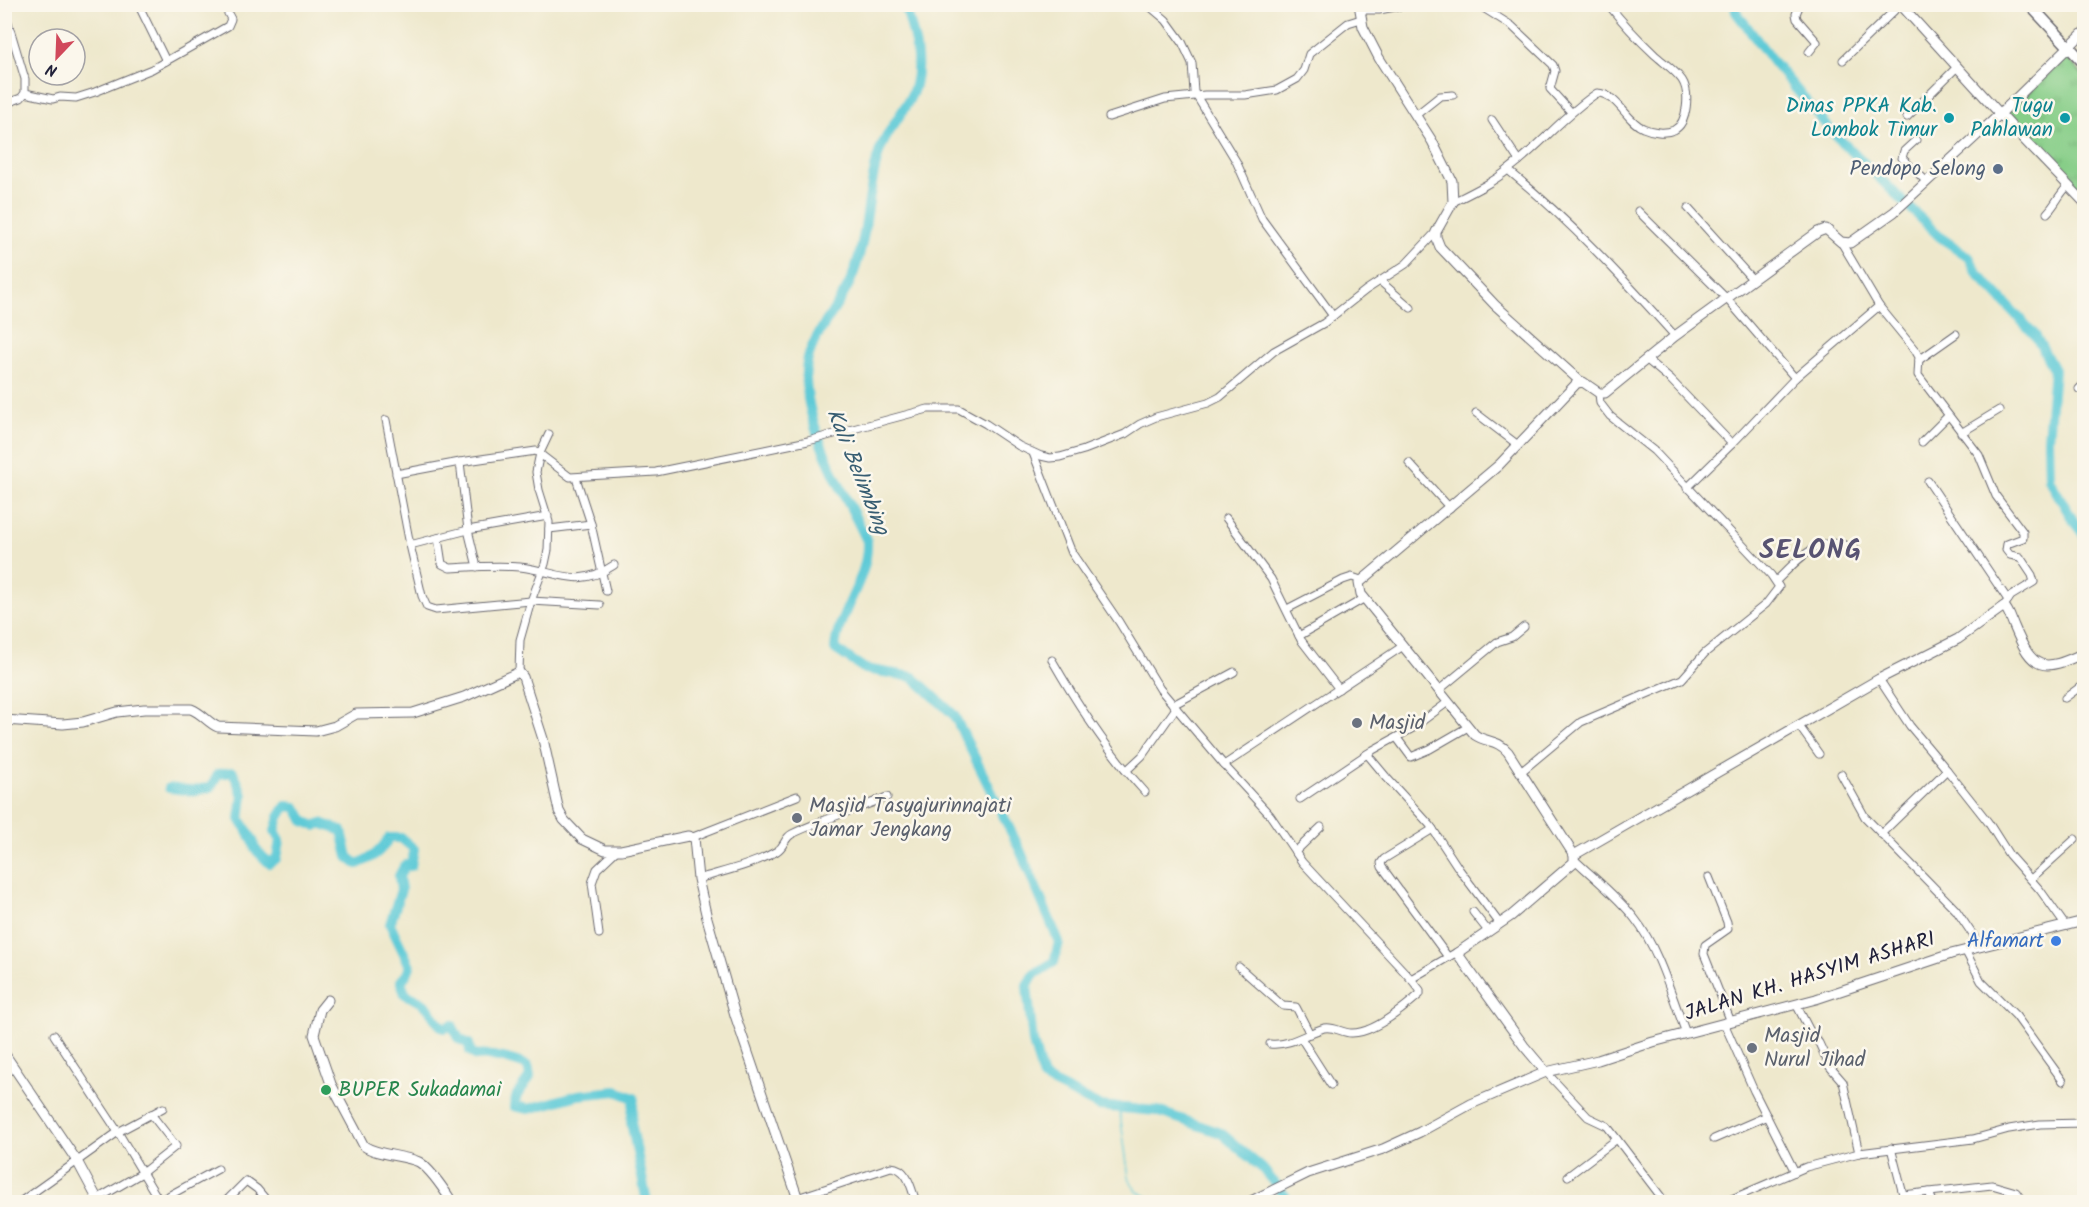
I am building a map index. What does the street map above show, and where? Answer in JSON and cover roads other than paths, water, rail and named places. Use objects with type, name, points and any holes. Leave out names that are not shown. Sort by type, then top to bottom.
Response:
[{"type":"main road","points":[[2029,4],[2085,63]]},
{"type":"street","points":[[138,4],[166,61]]},
{"type":"street","points":[[1147,4],[1166,20],[1182,42],[1191,63],[1196,95],[1236,161],[1262,219],[1333,316]]},
{"type":"street","points":[[1109,117],[1150,102],[1196,95],[1261,93],[1287,86],[1304,70],[1309,54],[1360,11],[1411,4]]},
{"type":"street","points":[[1477,4],[1512,26],[1553,65],[1555,71],[1550,89],[1571,112]]},
{"type":"street","points":[[1453,202],[1486,186],[1508,170],[1571,112],[1597,93],[1610,98],[1640,127],[1665,133],[1676,129],[1683,122],[1686,113],[1686,88],[1680,78],[1651,51],[1608,4]]},
{"type":"street","points":[[1800,4],[1796,14],[1797,19],[1817,42],[1809,52]]},
{"type":"street","points":[[25,93],[48,99],[76,98],[147,71],[228,26],[231,19],[224,5]]},
{"type":"street","points":[[1843,60],[1900,5],[2085,202]]},
{"type":"street","points":[[4,9],[25,79],[25,93],[18,99],[4,104]]},
{"type":"street","points":[[396,474],[530,451],[540,453],[562,472],[576,478],[656,472],[808,441],[928,409],[950,408],[971,415],[1033,453],[1050,458],[1110,441],[1156,417],[1214,401],[1229,391],[1274,351],[1314,329],[1406,264],[1436,232],[1453,202],[1452,181],[1432,141],[1379,58],[1363,27],[1360,11]]},
{"type":"street","points":[[1841,242],[1854,241],[1894,212],[2085,32]]},
{"type":"street","points":[[1907,117],[1957,67]]},
{"type":"street","points":[[1416,116],[1440,96],[1453,95]]},
{"type":"street","points":[[1492,120],[1519,161]]},
{"type":"street","points":[[1916,140],[1904,151],[1902,158],[1924,184]]},
{"type":"street","points":[[1508,170],[1546,201],[1611,265],[1675,336]]},
{"type":"street","points":[[2048,213],[2068,186]]},
{"type":"street","points":[[1688,208],[1753,280]]},
{"type":"street","points":[[1638,211],[1727,299],[1796,378]]},
{"type":"street","points":[[1411,979],[1500,924],[1562,874],[1575,857],[1879,679],[1958,639],[2034,582],[2020,557],[2010,555],[2006,550],[2007,544],[2023,538],[2023,532],[1996,496],[1981,459],[1918,375],[1919,360],[1915,350],[1879,306],[1841,242],[1831,232],[1824,229],[1675,336],[1605,393],[1599,393],[1581,382],[1505,314],[1440,247],[1436,232]]},
{"type":"street","points":[[1380,281],[1411,308]]},
{"type":"street","points":[[1687,488],[1796,378],[1879,306]]},
{"type":"street","points":[[1919,360],[1956,334]]},
{"type":"street","points":[[1646,359],[1675,384],[1732,444]]},
{"type":"street","points":[[1581,382],[1499,465],[1361,580],[1359,590],[1468,727],[1479,738],[1500,744],[1522,771],[1575,857],[1642,930],[1667,983],[1686,1033]]},
{"type":"street","points":[[1522,771],[1581,722],[1682,679],[1705,653],[1766,604],[1779,587],[1776,581],[1647,444],[1610,416],[1600,403],[1599,393]]},
{"type":"street","points":[[1961,432],[1999,410]]},
{"type":"street","points":[[1476,413],[1518,445]]},
{"type":"street","points":[[1922,442],[1948,416]]},
{"type":"street","points":[[387,420],[410,545],[422,596],[427,607],[431,609],[531,601],[600,605]]},
{"type":"street","points":[[549,434],[540,453],[536,472],[548,516],[547,559],[531,601],[520,640],[519,672],[523,677],[538,720],[559,811],[564,820],[582,839],[605,850],[617,850],[657,841],[693,837],[797,796]]},
{"type":"street","points":[[1033,453],[1072,553],[1119,622],[1148,672],[1224,765],[1270,815],[1295,852],[1420,990],[1420,994],[1368,1030],[1352,1034],[1328,1028],[1284,1044],[1270,1044]]},
{"type":"street","points":[[460,462],[468,530],[477,567]]},
{"type":"street","points":[[1409,463],[1450,508]]},
{"type":"street","points":[[576,478],[591,524],[606,591]]},
{"type":"street","points":[[1928,481],[2006,603],[2026,651],[2044,666],[2056,665],[2085,653]]},
{"type":"street","points":[[410,545],[468,530],[548,516]]},
{"type":"street","points":[[1226,518],[1266,571],[1299,636],[1340,689]]},
{"type":"street","points":[[549,529],[591,524]]},
{"type":"street","points":[[438,538],[440,558],[445,567],[519,567],[576,578],[601,574],[614,565]]},
{"type":"street","points":[[1776,581],[1814,548],[1839,542],[1856,550]]},
{"type":"street","points":[[1287,609],[1343,580],[1352,577],[1361,580]]},
{"type":"street","points":[[1299,636],[1365,598]]},
{"type":"street","points":[[1439,690],[1497,642],[1512,637],[1524,627]]},
{"type":"street","points":[[1224,765],[1403,646]]},
{"type":"street","points":[[1052,660],[1080,708],[1126,771],[1145,792]]},
{"type":"street","points":[[4,720],[63,724],[83,722],[117,712],[191,709],[218,727],[316,731],[335,726],[356,714],[403,715],[430,709],[464,697],[519,672]]},
{"type":"street","points":[[1126,771],[1142,756],[1175,707],[1234,672]]},
{"type":"street","points":[[1879,679],[1905,720],[1988,822],[2009,855],[2031,879],[2065,925]]},
{"type":"street","points":[[2065,698],[2082,686],[2085,694]]},
{"type":"street","points":[[1300,799],[1367,754],[1397,738],[1448,702]]},
{"type":"street","points":[[1798,726],[1819,754]]},
{"type":"street","points":[[1397,738],[1411,757],[1468,727]]},
{"type":"street","points":[[1367,754],[1433,828],[1459,869],[1500,924]]},
{"type":"street","points":[[1881,834],[1947,770]]},
{"type":"street","points":[[1841,774],[1862,812],[1900,855],[1923,874],[1956,910],[1981,946]]},
{"type":"street","points":[[698,879],[766,856],[782,848],[789,836],[827,818],[887,797]]},
{"type":"street","points":[[1295,852],[1321,827]]},
{"type":"street","points":[[1433,828],[1381,863],[1448,957]]},
{"type":"street","points":[[693,837],[698,879],[735,1015],[798,1201],[891,1167],[903,1170],[916,1203]]},
{"type":"street","points":[[2031,879],[2075,839]]},
{"type":"street","points":[[599,934],[592,883],[597,869],[617,850]]},
{"type":"street","points":[[1709,877],[1728,929],[1705,945],[1704,954],[1728,1022],[1767,1116],[1795,1172]]},
{"type":"street","points":[[1473,912],[1488,931]]},
{"type":"street","name":"JALAN KH. HASYIM ASHARI","points":[[1249,1203],[1279,1186],[1321,1168],[1383,1149],[1471,1104],[1546,1072],[1598,1060],[1686,1033],[1796,1004],[1965,950],[2085,921]]},
{"type":"street","points":[[1965,950],[1981,981],[2016,1016],[2063,1081]]},
{"type":"street","points":[[1457,952],[1524,1046],[1588,1117],[1604,1124],[1665,1202]]},
{"type":"street","points":[[1239,967],[1283,1006],[1296,1007],[1310,1034]]},
{"type":"street","points":[[328,1000],[320,1010],[314,1035],[331,1084],[364,1146],[417,1161],[439,1183],[452,1203]]},
{"type":"street","points":[[1796,1004],[1830,1067],[1843,1082],[1859,1153]]},
{"type":"street","points":[[54,1035],[118,1131],[159,1202],[218,1169]]},
{"type":"street","points":[[1301,1038],[1331,1085]]},
{"type":"street","points":[[4,1053],[77,1161],[98,1201],[142,1173],[176,1145],[151,1114]]},
{"type":"street","points":[[20,1203],[31,1200],[77,1161],[118,1131],[163,1108]]},
{"type":"street","points":[[1714,1139],[1767,1116]]},
{"type":"street","points":[[1725,1203],[1819,1162],[1859,1153],[1973,1139],[2009,1129],[2040,1124],[2085,1123]]},
{"type":"street","points":[[1568,1176],[1617,1139]]},
{"type":"street","points":[[1892,1148],[1904,1199]]},
{"type":"street","points":[[225,1203],[246,1181],[267,1203]]},
{"type":"street","points":[[1893,1203],[1929,1192],[1992,1185],[2016,1192],[2024,1203]]},
{"type":"street","points":[[1929,1192],[1933,1203]]},
{"type":"waterway","name":"Kali Belimbing","points":[[905,4],[917,54],[915,85],[879,153],[856,267],[845,292],[817,336],[806,371],[811,414],[818,436],[867,541],[863,569],[837,635],[835,649],[865,669],[913,677],[954,715],[1020,850],[1059,942],[1054,962],[1033,975],[1027,986],[1033,1042],[1043,1078],[1099,1106],[1157,1111],[1221,1133],[1262,1168],[1290,1202]]},
{"type":"waterway","points":[[1735,4],[1736,12],[1774,63],[1833,133],[1940,237],[1969,257],[1978,274],[2035,335],[2054,370],[2048,439],[2049,479],[2084,535]]},
{"type":"waterway","points":[[169,788],[193,791],[211,787],[218,774],[233,772],[243,795],[240,819],[253,840],[255,849],[269,863],[277,858],[280,840],[275,831],[279,817],[286,806],[296,807],[304,821],[315,826],[321,823],[342,831],[348,857],[357,864],[376,854],[389,838],[401,838],[414,849],[411,866],[405,865],[399,876],[401,890],[390,924],[410,966],[401,981],[405,994],[426,1006],[444,1028],[452,1025],[459,1039],[469,1044],[470,1051],[476,1056],[502,1058],[528,1066],[530,1077],[517,1095],[514,1106],[529,1109],[578,1095],[616,1091],[634,1098],[631,1122],[647,1202]]},
{"type":"waterway","points":[[1119,1107],[1129,1178],[1136,1191],[1158,1202]]},
{"type":"place","name":"Dinas PPKA Kab. Lombok Timur","points":[[1949,118]]},
{"type":"place","name":"Tugu Pahlawan","points":[[2065,118]]},
{"type":"place","name":"Pendopo Selong","points":[[1998,169]]},
{"type":"place","name":"Masjid","points":[[1357,723]]},
{"type":"place","name":"Masjid Tasyajurinnajati Jamar Jengkang","points":[[797,818]]},
{"type":"place","name":"Alfamart","points":[[2056,941]]},
{"type":"place","name":"Masjid Nurul Jihad","points":[[1752,1048]]},
{"type":"place","name":"BUPER Sukadamai","points":[[326,1090]]},
{"type":"district","name":"SELONG","points":[[1811,550]]}]
